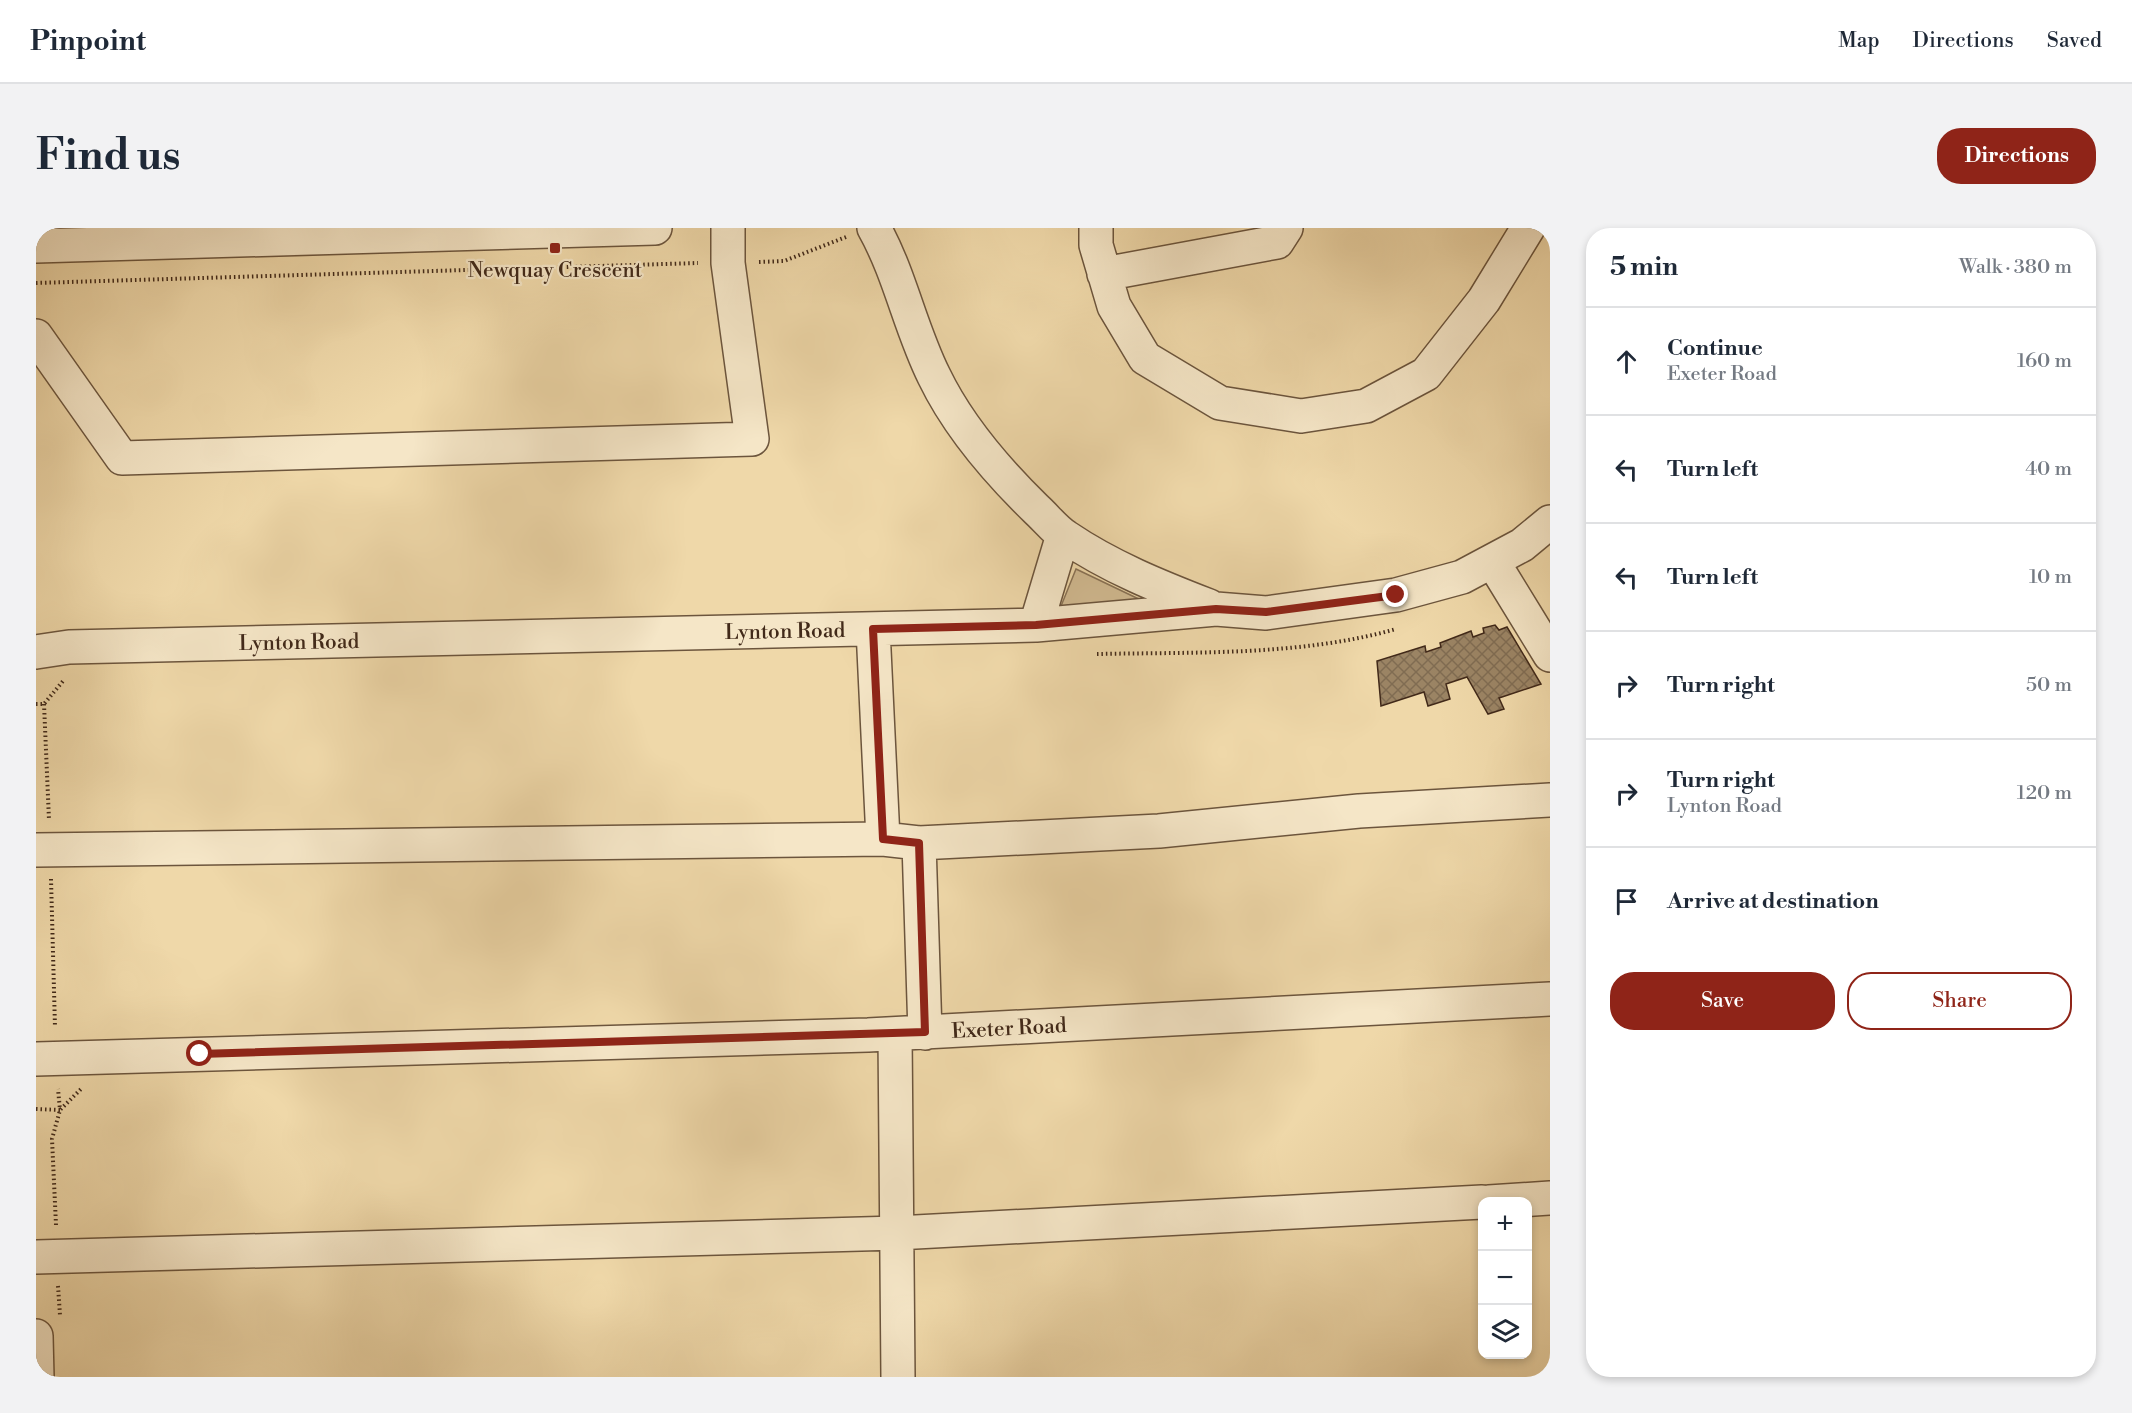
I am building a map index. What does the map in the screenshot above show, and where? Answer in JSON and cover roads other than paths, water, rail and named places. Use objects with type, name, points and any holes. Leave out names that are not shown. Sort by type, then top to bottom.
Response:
[{"type":"street","points":[[36,246],[156,236],[654,228]]},
{"type":"street","points":[[36,336],[122,458],[752,440],[728,262],[728,228]]},
{"type":"street","points":[[1096,228],[1096,245],[1114,306],[1145,358],[1220,403],[1301,416],[1366,406],[1426,374],[1484,300],[1528,228]]},
{"type":"street","points":[[864,231],[885,248],[906,310],[934,376],[968,433],[1023,496],[1064,536],[1110,563],[1216,609]]},
{"type":"street","points":[[1104,274],[1282,235]]},
{"type":"street","name":"Lynton Road","points":[[36,652],[69,647],[1036,625],[1216,609],[1266,612],[1396,595],[1462,577],[1522,545],[1550,522]]},
{"type":"street","points":[[1036,625],[1064,536]]},
{"type":"street","points":[[1493,562],[1550,655]]},
{"type":"street","points":[[873,629],[883,839]]},
{"type":"street","points":[[43,850],[883,839],[919,843],[1159,831],[1359,811],[1550,800]]},
{"type":"street","points":[[898,1377],[897,1233],[919,843]]},
{"type":"street","name":"Exeter Road","points":[[46,1059],[910,1033],[1550,999]]},
{"type":"street","points":[[1532,1199],[1550,1198]]},
{"type":"street","points":[[46,1257],[897,1233],[1478,1202]]},
{"type":"street","points":[[37,1377],[48,1329]]},
{"type":"place","name":"Newquay Crescent","points":[[555,248]]}]
